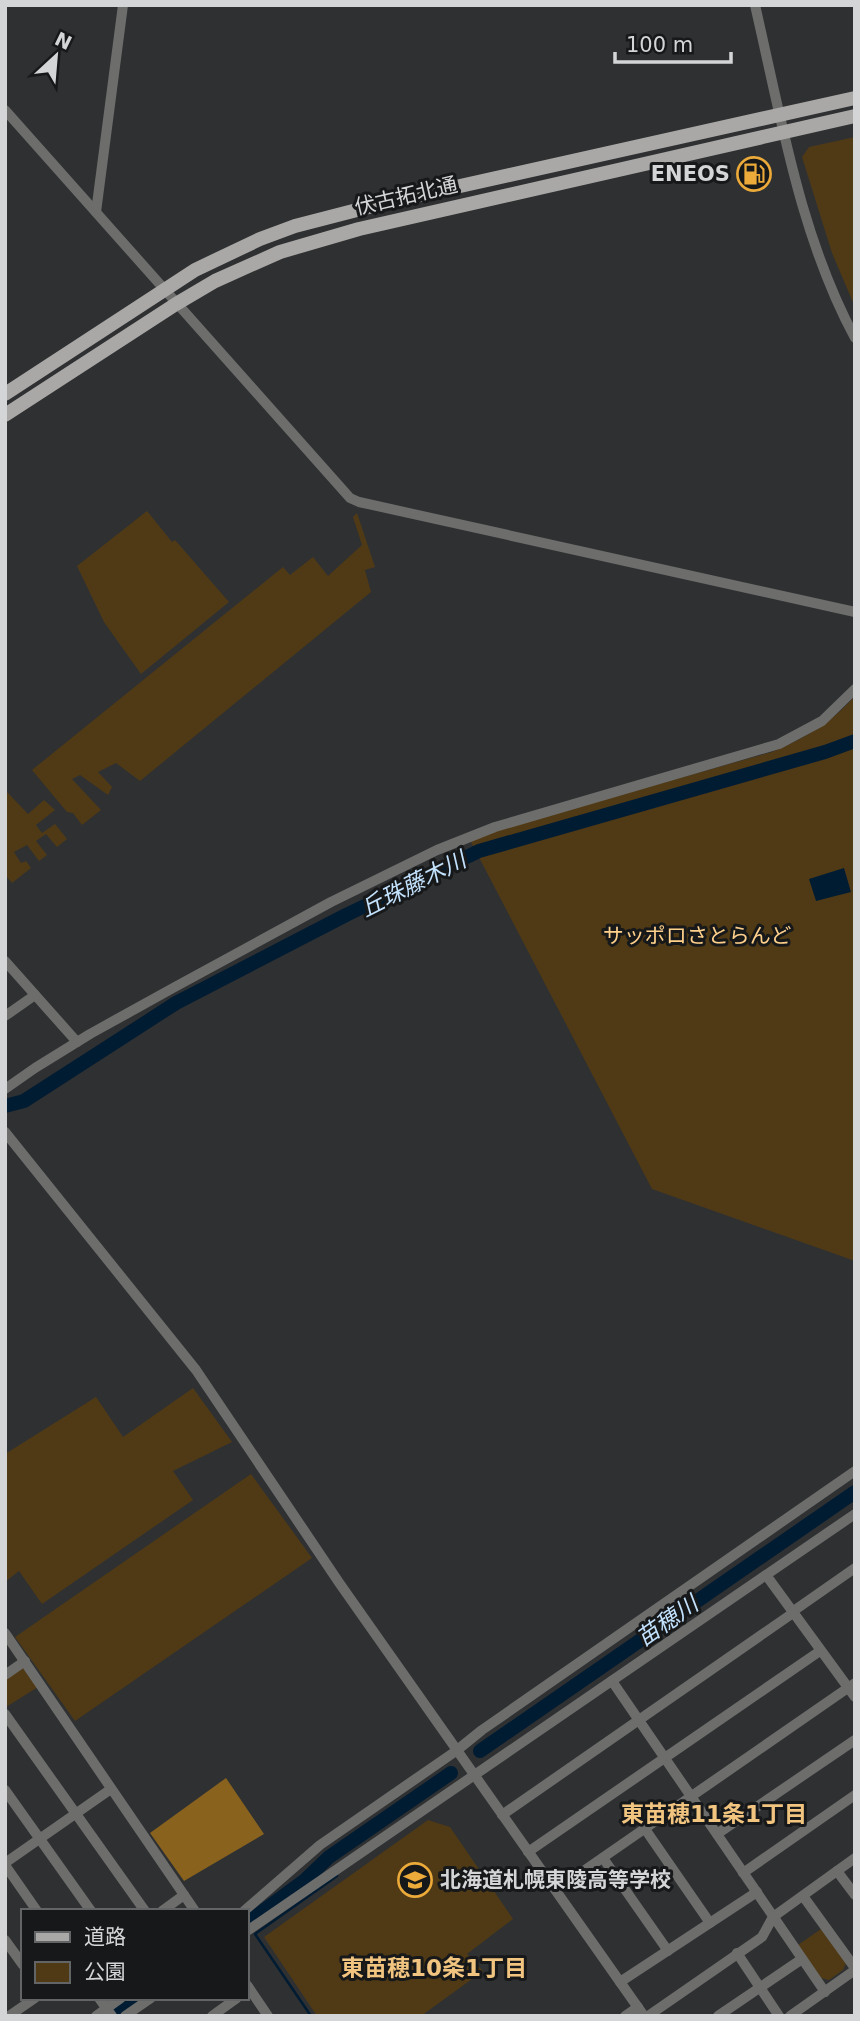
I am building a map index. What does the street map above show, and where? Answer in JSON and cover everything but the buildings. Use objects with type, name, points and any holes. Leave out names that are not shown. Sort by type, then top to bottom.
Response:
[{"type":"main road","name":"伏古拓北通","points":[[5,394],[164,289],[206,264],[260,239],[329,216],[855,98]]},
{"type":"main road","name":"伏古拓北通","points":[[5,415],[176,303],[249,264],[312,241],[855,116]]},
{"type":"street","points":[[96,212],[122,5]]},
{"type":"street","points":[[755,5],[780,116],[813,240],[855,338]]},
{"type":"street","points":[[5,110],[350,498],[855,612]]},
{"type":"street","points":[[5,1089],[77,1042],[331,902],[437,849],[495,827],[779,744],[822,721],[855,689]]},
{"type":"street","points":[[5,961],[77,1042]]},
{"type":"street","points":[[5,1016],[35,995]]},
{"type":"street","points":[[5,1132],[196,1370],[456,1751],[643,2013]]},
{"type":"street","points":[[246,1909],[320,1845],[855,1471]]},
{"type":"street","points":[[248,1930],[851,1516],[855,1531]]},
{"type":"street","points":[[502,1815],[855,1568]]},
{"type":"street","points":[[556,1889],[852,1689],[820,1651],[766,1575]]},
{"type":"street","points":[[5,1633],[194,1909]]},
{"type":"street","points":[[528,1852],[820,1651]]},
{"type":"street","points":[[5,1675],[25,1661]]},
{"type":"street","points":[[612,1681],[825,1992]]},
{"type":"street","points":[[5,1714],[144,1909]]},
{"type":"street","points":[[717,1834],[855,1740]]},
{"type":"street","points":[[36,1909],[5,1864],[111,1789]]},
{"type":"street","points":[[5,1790],[90,1909]]},
{"type":"street","points":[[743,1872],[855,1795]]},
{"type":"street","points":[[645,1829],[710,1923]]},
{"type":"street","points":[[603,1858],[668,1951]]},
{"type":"street","points":[[625,2016],[643,2013],[762,1937],[773,1917],[855,1858]]},
{"type":"street","points":[[837,1871],[855,1895]]},
{"type":"street","points":[[620,1982],[757,1892]]},
{"type":"street","points":[[165,1909],[184,1895]]},
{"type":"street","points":[[790,2016],[855,1969],[803,1896]]},
{"type":"street","points":[[5,1940],[21,1962]]},
{"type":"street","points":[[737,1953],[779,2016]]},
{"type":"street","points":[[5,1962],[16,1954]]},
{"type":"street","points":[[718,2016],[802,1959]]},
{"type":"street","points":[[248,1989],[268,2016]]},
{"type":"street","points":[[9,2016],[32,2000]]},
{"type":"street","points":[[125,2016],[148,2000]]},
{"type":"street","points":[[216,2015],[235,2000]]},
{"type":"street","points":[[96,2016],[109,2012]]},
{"type":"green space","points":[[855,137],[855,307],[832,253],[802,157],[809,147]]},
{"type":"green space","points":[[147,511],[172,542],[175,540],[229,602],[141,674],[104,622],[77,566]]},
{"type":"green space","points":[[357,513],[375,567],[365,570],[371,592],[140,781],[116,763],[98,772],[112,787],[108,795],[80,775],[72,779],[101,810],[82,825],[73,813],[67,812],[32,770],[283,567],[290,575],[313,557],[328,576],[362,545],[353,517]]},
{"type":"green space","name":"サッポロさとらんど","points":[[855,696],[855,1261],[652,1189],[471,842],[510,826],[772,752],[817,729]]},
{"type":"green space","points":[[7,792],[28,814],[44,800],[55,810],[36,825],[42,833],[55,824],[67,839],[57,847],[46,834],[36,841],[47,855],[39,861],[27,845],[14,852],[21,863],[26,861],[31,868],[12,883],[5,875]]},
{"type":"green space","points":[[193,1388],[232,1442],[173,1471],[193,1500],[42,1604],[19,1571],[5,1582],[5,1454],[96,1397],[123,1437]]},
{"type":"green space","points":[[251,1474],[312,1558],[75,1721],[15,1637]]},
{"type":"green space","points":[[23,1666],[38,1687],[6,1707],[5,1681]]},
{"type":"green space","name":"北海道札幌東陵高等学校","points":[[428,1820],[450,1827],[513,1919],[467,1954],[483,1971],[421,2016],[317,2016],[264,1937]]},
{"type":"green space","points":[[821,1929],[846,1963],[843,1970],[829,1980],[821,1978],[798,1945]]},
{"type":"shaded area","points":[[226,1778],[264,1834],[184,1881],[150,1833]]},
{"type":"water","points":[[844,868],[851,892],[816,901],[809,879]]},
{"type":"waterway","name":"丘珠藤木川","points":[[5,1106],[24,1101],[176,1003],[346,915],[479,851],[825,752],[855,741]]},
{"type":"waterway","name":"苗穂川","points":[[480,1751],[855,1492]]},
{"type":"waterway","name":"苗穂川","points":[[248,1922],[305,1880],[329,1857],[451,1773]]},
{"type":"waterway","points":[[311,2016],[255,1934],[337,1876]]},
{"type":"waterway","name":"苗穂川","points":[[111,2016],[133,2000]]},
{"type":"place","name":"ENEOS","points":[[754,174]]},
{"type":"place","name":"北海道札幌東陵高等学校","points":[[415,1880]]},
{"type":"district","name":"東苗穂11条1丁目","points":[[714,1814]]},
{"type":"district","name":"東苗穂10条1丁目","points":[[434,1968]]}]
